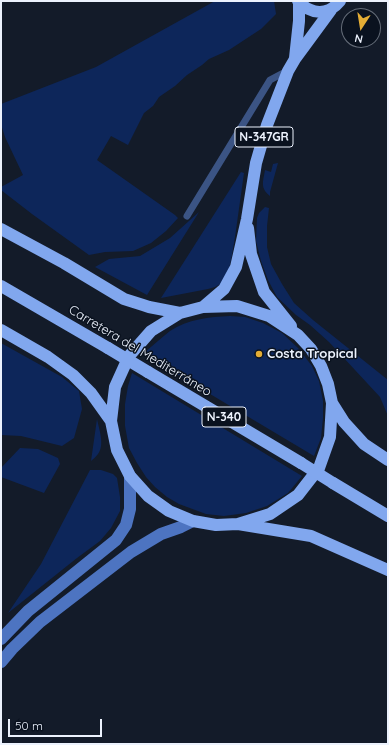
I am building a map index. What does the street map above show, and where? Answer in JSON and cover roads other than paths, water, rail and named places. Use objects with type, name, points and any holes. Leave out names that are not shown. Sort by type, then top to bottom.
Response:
[{"type":"highway","name":"N-347GR","points":[[298,1],[303,6],[317,12],[331,10]]},
{"type":"highway","name":"N-347GR","points":[[295,59],[299,21],[298,1]]},
{"type":"highway","name":"N-347GR","points":[[203,307],[224,289],[236,267],[247,219],[256,163],[267,125],[288,71],[331,10],[340,1]]},
{"type":"highway","name":"N-347GR","points":[[247,219],[251,254],[264,292],[298,335]]},
{"type":"highway","points":[[1,229],[64,263],[124,299],[149,307],[180,313]]},
{"type":"highway","name":"Carretera del Mediterráneo","points":[[1,286],[108,348],[388,516]]},
{"type":"highway","points":[[238,524],[270,514],[298,495],[319,468],[330,437],[332,403],[328,384],[321,366],[311,349],[298,335],[269,316],[237,306],[203,307],[180,313],[151,331],[129,356],[115,387],[112,421],[117,450],[130,476],[153,500],[169,511],[193,521],[216,525],[238,524],[311,536],[388,570]]},
{"type":"highway","points":[[1,330],[48,357],[74,375],[91,393],[112,421]]},
{"type":"highway","points":[[332,403],[344,422],[364,444],[388,460]]},
{"type":"main road","points":[[1,639],[28,611],[116,540],[126,525],[130,509],[130,476]]},
{"type":"main road","points":[[1,662],[40,622],[131,552],[161,534],[193,521]]},
{"type":"lane","points":[[187,216],[270,80],[288,71]]},
{"type":"place","name":"Costa Tropical","points":[[259,354]]}]
